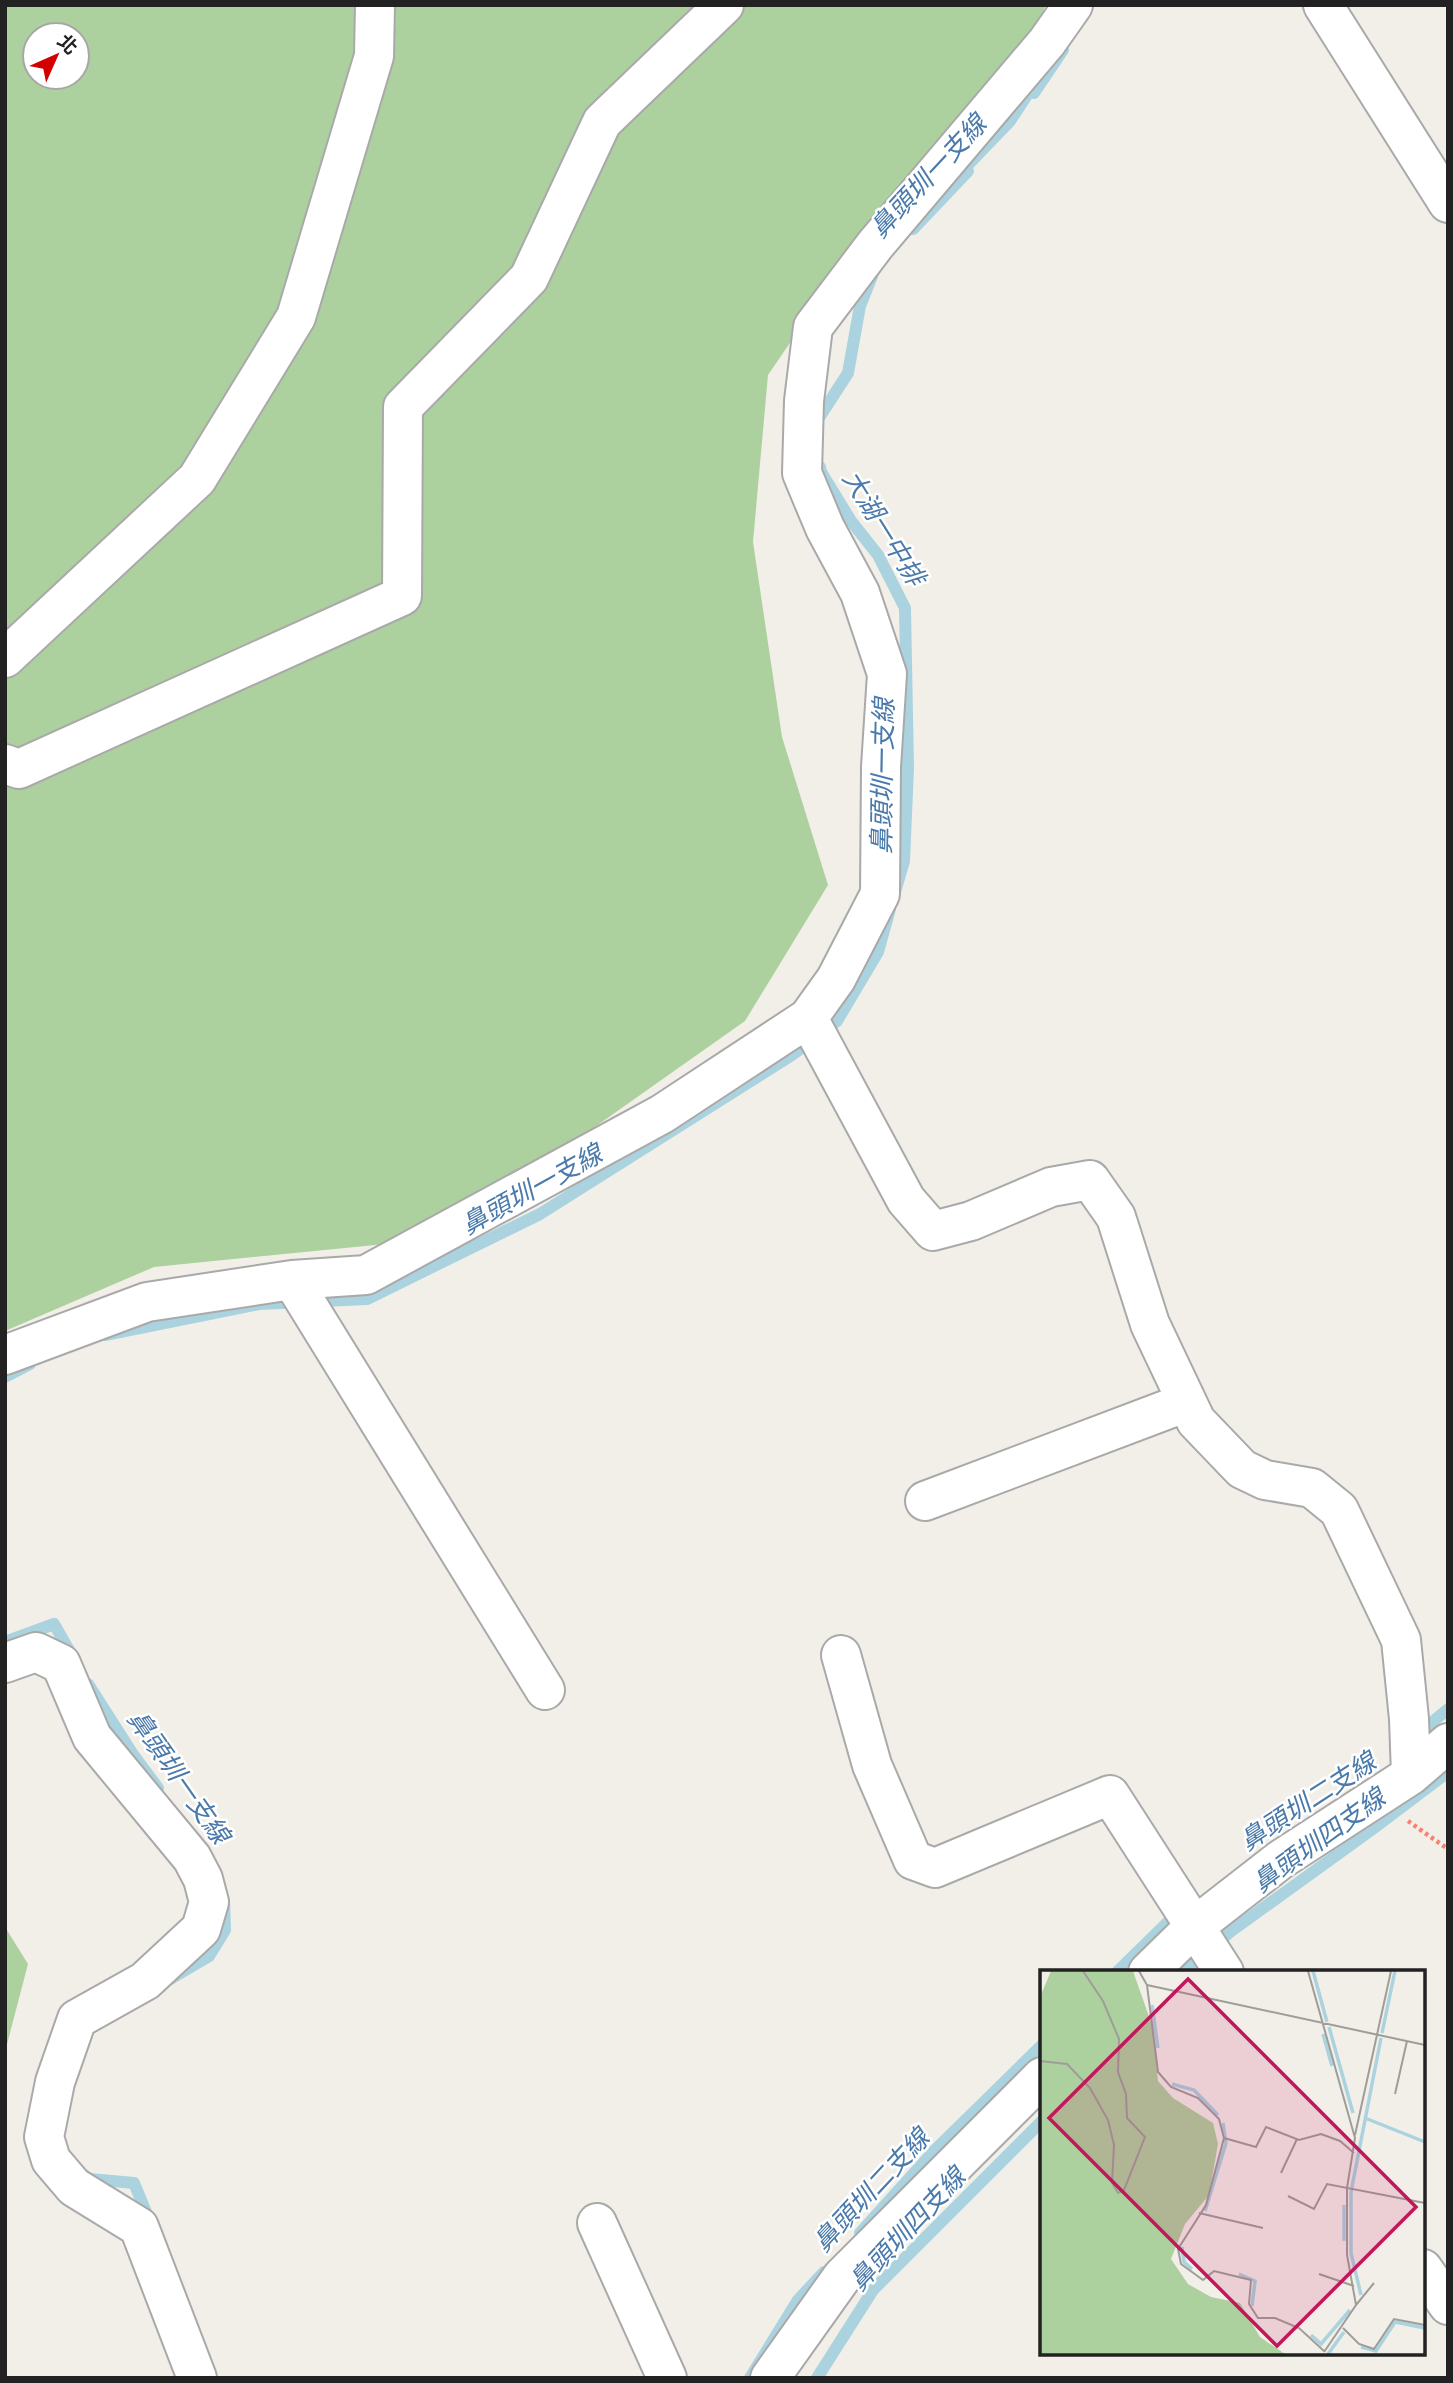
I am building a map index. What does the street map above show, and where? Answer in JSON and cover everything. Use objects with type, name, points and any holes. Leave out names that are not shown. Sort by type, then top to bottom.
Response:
[{"type":"street","points":[[5,657],[197,479],[296,317],[374,56],[374,5]]},
{"type":"street","points":[[5,764],[19,769],[402,596],[403,407],[529,278],[602,122],[724,5]]},
{"type":"street","points":[[5,1355],[146,1302],[292,1280],[366,1275],[662,1114],[808,1018],[836,979],[880,894],[881,767],[887,674],[860,593],[825,528],[802,473],[804,401],[813,327],[875,245],[1047,42],[1073,5]]},
{"type":"street","points":[[1323,5],[1448,203]]},
{"type":"street","points":[[808,1018],[906,1200],[933,1231],[971,1221],[1051,1187],[1090,1180],[1116,1217],[1150,1324],[1196,1421],[1242,1469],[1265,1480],[1311,1488],[1339,1510],[1401,1640],[1409,1719],[1411,1776]]},
{"type":"street","points":[[292,1280],[545,1690]]},
{"type":"street","points":[[925,1501],[1187,1402]]},
{"type":"street","points":[[5,1663],[36,1652],[61,1664],[92,1737],[192,1857],[203,1879],[209,1902],[201,1929],[145,1981],[76,2019],[55,2082],[44,2137],[51,2160],[74,2188],[139,2227],[197,2378]]},
{"type":"street","points":[[841,1655],[872,1765],[914,1860],[935,1868],[1110,1795],[1223,1970]]},
{"type":"street","points":[[1150,1970],[1194,1927],[1280,1860],[1411,1776],[1448,1743]]},
{"type":"street","points":[[770,2378],[842,2277],[1040,2079]]},
{"type":"street","points":[[597,2223],[667,2378]]},
{"type":"street","points":[[1425,2272],[1448,2305]]},
{"type":"green space","points":[[5,5],[1046,5],[1024,51],[881,210],[768,375],[753,542],[782,737],[828,885],[745,1021],[436,1239],[154,1267],[5,1331]]},
{"type":"green space","points":[[5,1927],[28,1964],[5,2052]]},
{"type":"waterway","name":"鼻頭圳一支線","points":[[1034,93],[1063,50]]},
{"type":"waterway","name":"鼻頭圳一支線","points":[[959,174],[1010,121],[1035,83]]},
{"type":"waterway","name":"鼻頭圳一支線","points":[[913,229],[968,171]]},
{"type":"waterway","name":"鼻頭圳一支線","points":[[815,424],[848,373],[860,306],[874,271]]},
{"type":"waterway","name":"鼻頭圳一支線","points":[[820,467],[851,521],[878,555],[905,608],[908,768],[904,861],[895,892]]},
{"type":"waterway","name":"鼻頭圳一支線","points":[[105,1335],[259,1304],[367,1299],[540,1214],[792,1055],[837,1021],[878,952],[890,909]]},
{"type":"waterway","name":"鼻頭圳一支線","points":[[5,1377],[30,1364]]},
{"type":"waterway","name":"鼻頭圳一支線","points":[[5,1642],[54,1624],[74,1659]]},
{"type":"waterway","name":"鼻頭圳一支線","points":[[88,1684],[158,1788]]},
{"type":"waterway","name":"鼻頭圳二支線","points":[[1419,1741],[1436,1719],[1448,1709]]},
{"type":"waterway","name":"鼻頭圳四支線","points":[[1186,1970],[1230,1932],[1448,1772]]},
{"type":"waterway","name":"鼻頭圳一支線","points":[[170,1979],[209,1956],[225,1930],[224,1901]]},
{"type":"waterway","name":"鼻頭圳二支線","points":[[1119,1970],[1168,1922],[1181,1913]]},
{"type":"waterway","name":"鼻頭圳二支線","points":[[860,2233],[934,2151],[1040,2047]]},
{"type":"waterway","name":"鼻頭圳四支線","points":[[817,2378],[873,2290],[1040,2123]]},
{"type":"waterway","name":"鼻頭圳一支線","points":[[84,2175],[90,2179],[134,2183],[150,2222]]},
{"type":"waterway","name":"鼻頭圳二支線","points":[[750,2378],[798,2300],[824,2272]]},
{"type":"water label","name":"大湖一中排","points":[[885,527]]}]
